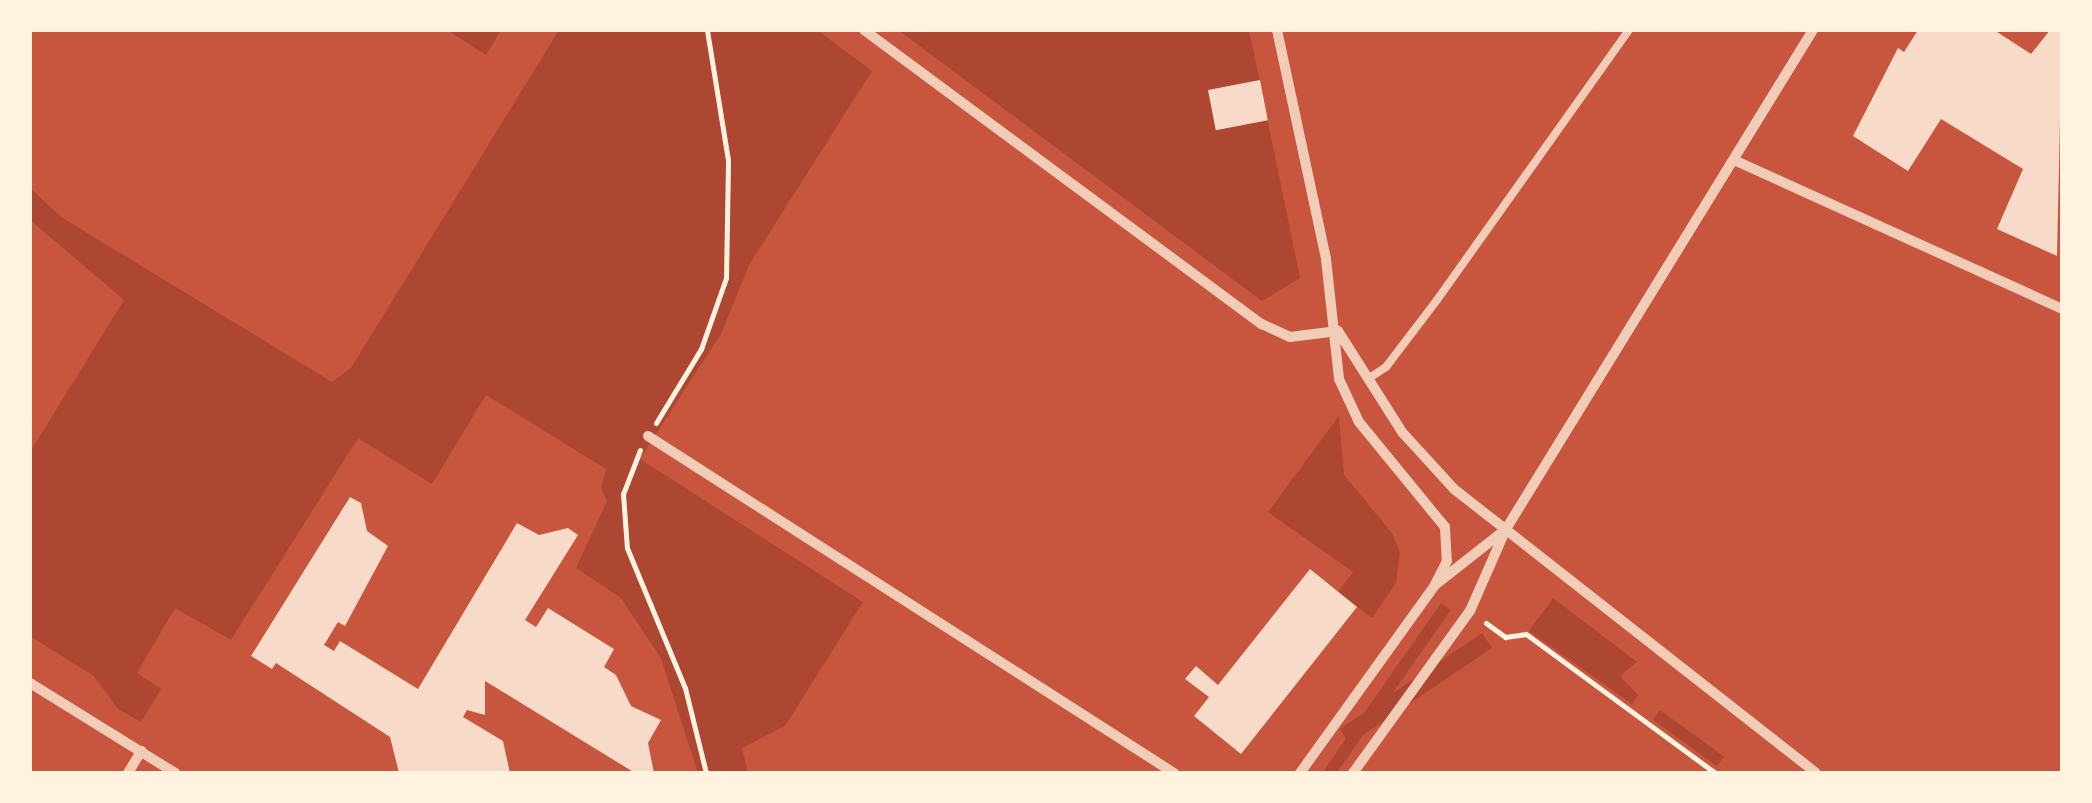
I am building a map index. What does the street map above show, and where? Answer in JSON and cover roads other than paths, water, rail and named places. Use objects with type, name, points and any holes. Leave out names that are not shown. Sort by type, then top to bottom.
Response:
[{"type":"street","points":[[864,30],[1262,324],[1290,337],[1338,332]]},
{"type":"street","points":[[1278,30],[1338,332],[1334,362],[1353,410],[1446,527],[1446,561],[1435,586],[1300,773]]},
{"type":"street","points":[[1353,773],[1470,611],[1506,529],[1812,30]]},
{"type":"street","points":[[1734,160],[2062,309]]},
{"type":"street","points":[[1338,332],[1427,463],[1816,773]]},
{"type":"street","points":[[648,436],[1174,773]]},
{"type":"street","points":[[1435,586],[1506,529]]},
{"type":"street","points":[[30,683],[175,773]]},
{"type":"street","points":[[128,773],[141,751]]},
{"type":"lane","points":[[1368,379],[1386,366],[1437,300],[1629,30]]}]
